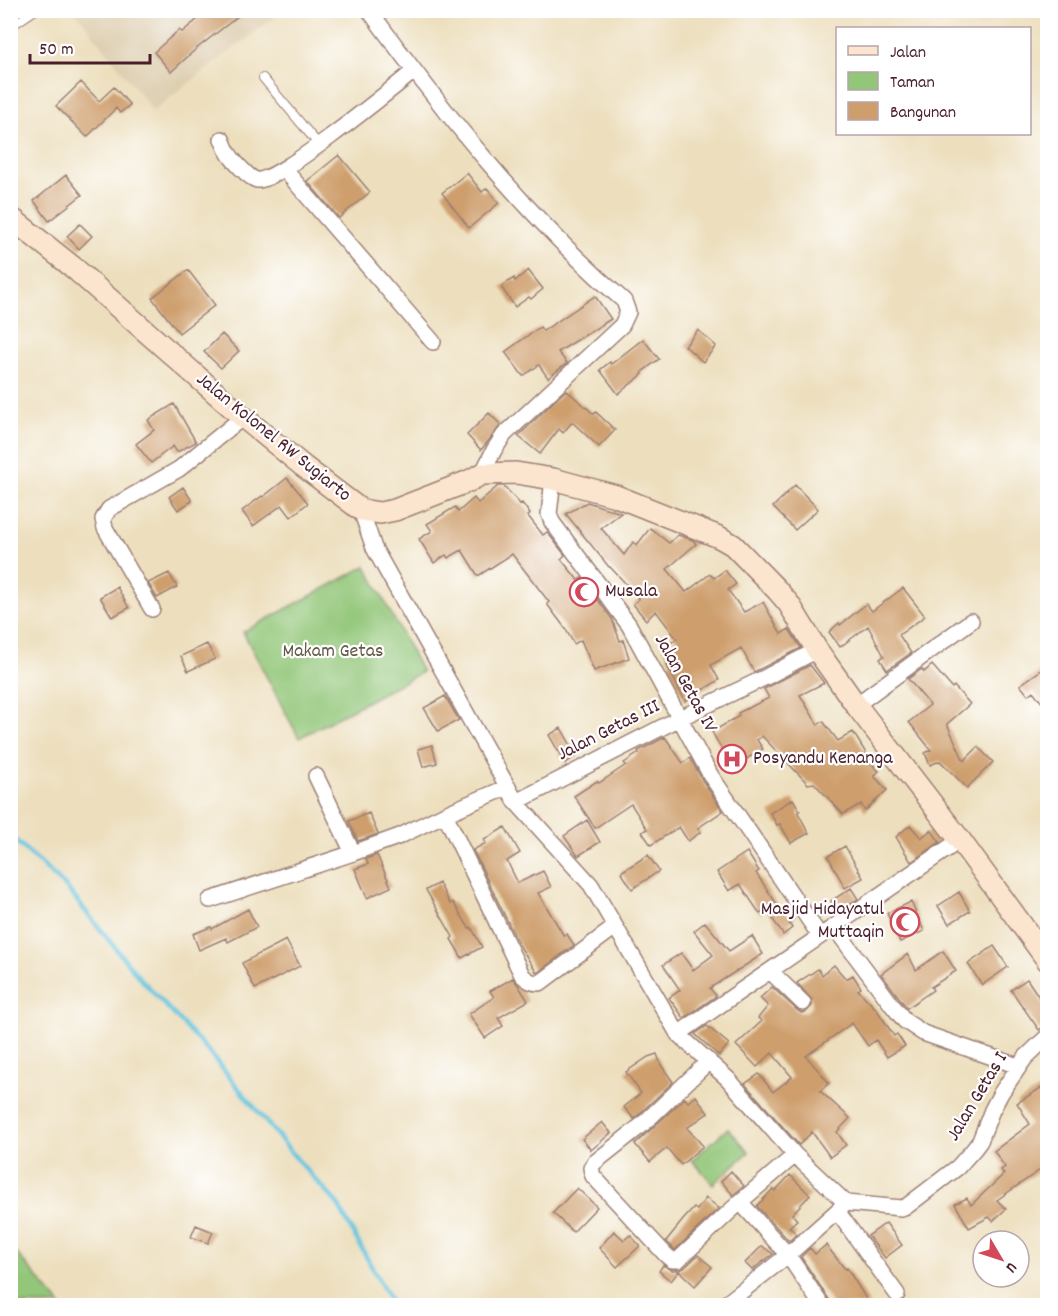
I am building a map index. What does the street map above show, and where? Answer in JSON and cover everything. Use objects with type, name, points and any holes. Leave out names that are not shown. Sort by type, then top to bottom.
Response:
[{"type":"main road","name":"Jalan Kolonel RW Sugiarto","points":[[10,217],[74,268],[243,417],[361,510],[380,513],[395,510],[482,474],[516,473],[553,479],[616,496],[719,537],[733,545],[789,604],[817,650],[856,705],[960,840],[1047,961]]},
{"type":"street","points":[[369,10],[470,141],[568,248],[624,301],[628,312],[622,325],[504,435],[482,474]]},
{"type":"street","points":[[222,139],[229,154],[253,178],[258,181],[263,180],[284,169],[319,145],[414,71]]},
{"type":"street","points":[[284,169],[433,342]]},
{"type":"street","points":[[152,609],[105,528],[103,519],[109,509],[179,469],[243,417]]},
{"type":"street","name":"Jalan Getas IV","points":[[553,479],[549,514],[552,522],[629,625],[711,776],[820,936]]},
{"type":"street","points":[[361,510],[374,548],[516,802],[591,885],[678,1034],[728,1079],[841,1207],[897,1293]]},
{"type":"street","points":[[856,705],[971,621]]},
{"type":"street","name":"Jalan Getas III","points":[[516,802],[817,650]]},
{"type":"street","points":[[316,776],[353,853]]},
{"type":"street","points":[[210,900],[400,836],[508,787]]},
{"type":"street","points":[[445,814],[522,975],[527,981],[540,982],[615,927]]},
{"type":"street","points":[[678,1034],[960,840]]},
{"type":"street","points":[[834,927],[905,1021],[923,1033],[1018,1066]]},
{"type":"street","points":[[770,970],[803,1003]]},
{"type":"street","name":"Jalan Getas I","points":[[841,1207],[901,1208],[907,1206],[958,1167],[980,1141],[992,1110],[1018,1066],[1047,1036]]},
{"type":"street","points":[[709,1061],[643,1124],[594,1163],[591,1172],[672,1260],[678,1260],[795,1155]]},
{"type":"street","points":[[741,1202],[788,1255],[822,1305]]},
{"type":"street","points":[[723,1305],[788,1255],[841,1207]]},
{"type":"lane","points":[[10,27],[35,10]]},
{"type":"lane","points":[[263,78],[319,145]]},
{"type":"shaded area","points":[[75,11],[282,11],[153,111]]},
{"type":"green space","name":"Makam Getas","points":[[366,566],[422,672],[299,738],[243,632]]},
{"type":"green space","points":[[728,1128],[749,1152],[713,1184],[692,1160]]},
{"type":"green space","points":[[11,1247],[61,1305],[11,1305]]},
{"type":"building","points":[[209,10],[246,10],[171,72],[154,52],[179,30],[182,32]]},
{"type":"building","points":[[81,82],[99,101],[114,87],[130,105],[120,113],[116,108],[87,137],[56,106]]},
{"type":"building","points":[[339,155],[370,192],[339,218],[307,181]]},
{"type":"building","points":[[467,173],[482,192],[487,188],[499,203],[469,228],[442,193]]},
{"type":"building","points":[[66,175],[82,195],[49,221],[34,201]]},
{"type":"building","points":[[80,224],[92,236],[79,249],[67,236]]},
{"type":"building","points":[[188,270],[215,305],[179,333],[152,298]]},
{"type":"building","points":[[528,270],[543,289],[531,299],[529,297],[515,307],[501,287],[514,278],[515,281]]},
{"type":"building","points":[[595,296],[611,319],[558,352],[567,363],[548,378],[539,365],[523,376],[505,352],[540,327],[543,331]]},
{"type":"building","points":[[698,330],[716,346],[703,362],[685,346]]},
{"type":"building","points":[[222,334],[239,351],[221,368],[204,352]]},
{"type":"building","points":[[643,339],[659,359],[618,394],[600,370]]},
{"type":"building","points":[[566,390],[594,414],[596,412],[615,430],[599,447],[572,422],[563,433],[559,429],[540,454],[518,436]]},
{"type":"building","points":[[174,404],[196,442],[177,452],[173,446],[151,463],[136,444],[154,430],[148,420]]},
{"type":"building","points":[[489,413],[501,425],[481,450],[467,435]]},
{"type":"building","points":[[287,478],[308,503],[291,517],[282,505],[253,526],[242,511]]},
{"type":"building","points":[[795,485],[818,509],[795,530],[773,507]]},
{"type":"building","points":[[498,486],[504,486],[520,504],[522,503],[530,514],[528,516],[543,535],[547,532],[565,555],[561,559],[578,580],[582,578],[612,619],[629,658],[594,671],[581,640],[574,644],[547,604],[549,602],[512,554],[478,576],[462,550],[448,558],[446,555],[434,563],[419,539],[432,531],[427,524],[455,507],[458,512],[474,498],[478,503]]},
{"type":"building","points":[[183,487],[192,501],[178,510],[169,497]]},
{"type":"building","points":[[587,502],[621,513],[601,528],[624,555],[633,542],[637,545],[650,528],[669,543],[678,535],[693,540],[696,544],[667,569],[686,592],[710,574],[714,578],[725,570],[736,584],[728,590],[744,612],[763,602],[781,634],[789,629],[801,648],[754,672],[741,648],[711,665],[719,680],[685,701],[667,665],[671,663],[663,647],[677,639],[656,611],[646,620],[633,604],[639,599],[609,567],[566,514]]},
{"type":"building","points":[[169,573],[177,587],[157,598],[148,583]]},
{"type":"building","points":[[117,587],[129,608],[112,617],[100,597]]},
{"type":"building","points":[[903,588],[925,616],[899,635],[911,653],[887,670],[880,659],[884,656],[868,626],[840,647],[829,632],[866,604],[872,611]]},
{"type":"building","points":[[207,644],[215,659],[188,671],[181,656]]},
{"type":"building","points":[[810,665],[824,683],[800,695],[818,725],[823,721],[838,741],[853,732],[879,771],[874,776],[887,790],[865,811],[861,804],[843,814],[814,783],[808,784],[762,736],[757,740],[763,749],[730,769],[722,757],[725,755],[712,732],[739,716],[738,713],[769,698],[764,689]]},
{"type":"building","points":[[932,665],[970,704],[947,724],[964,761],[978,747],[993,762],[967,788],[940,761],[930,765],[925,753],[931,750],[909,722],[930,705],[908,679],[922,669],[924,672]]},
{"type":"building","points":[[1047,666],[1047,709],[1033,691],[1028,695],[1020,685]]},
{"type":"building","points":[[445,696],[459,720],[438,731],[424,708]]},
{"type":"building","points":[[561,728],[577,756],[565,763],[549,735]]},
{"type":"building","points":[[665,737],[683,763],[690,758],[723,811],[698,828],[701,832],[688,841],[679,827],[651,845],[642,832],[647,829],[631,804],[595,828],[574,796],[626,765],[624,763],[639,753],[638,751]]},
{"type":"building","points":[[432,745],[437,763],[423,767],[418,749]]},
{"type":"building","points":[[793,799],[809,833],[791,843],[780,824],[777,825],[770,813]]},
{"type":"building","points":[[369,813],[378,834],[358,841],[349,821]]},
{"type":"building","points":[[587,820],[600,842],[578,856],[564,836]]},
{"type":"building","points":[[910,825],[921,838],[931,830],[940,842],[911,862],[896,837]]},
{"type":"building","points":[[505,827],[520,853],[507,861],[518,883],[543,871],[551,887],[538,893],[564,936],[567,934],[574,945],[537,973],[519,945],[473,850],[486,843],[484,840]]},
{"type":"building","points":[[845,846],[863,878],[845,888],[828,856]]},
{"type":"building","points":[[747,852],[759,871],[756,873],[780,909],[785,906],[794,919],[789,923],[792,928],[783,935],[767,910],[760,914],[740,884],[729,891],[717,872]]},
{"type":"building","points":[[377,855],[391,887],[367,898],[355,869],[368,864],[366,859]]},
{"type":"building","points":[[648,855],[659,871],[632,889],[621,872]]},
{"type":"building","points":[[439,883],[450,904],[453,902],[482,947],[462,958],[451,939],[453,937],[426,890]]},
{"type":"building","points":[[851,888],[858,899],[838,912],[831,901]]},
{"type":"building","points":[[959,892],[970,911],[949,924],[938,906]]},
{"type":"building","name":"Masjid Hidayatul Muttaqin","points":[[911,902],[924,931],[900,942],[887,913]]},
{"type":"building","points":[[248,909],[257,927],[228,942],[226,938],[199,950],[193,934],[211,927],[212,929]]},
{"type":"building","points":[[705,922],[729,951],[752,936],[763,954],[710,988],[716,996],[684,1018],[669,998],[680,990],[663,965],[681,953],[693,970],[713,955],[694,931]]},
{"type":"building","points":[[286,940],[300,966],[255,989],[242,963]]},
{"type":"building","points":[[994,946],[1008,967],[982,985],[968,964]]},
{"type":"building","points":[[943,951],[956,971],[931,987],[933,990],[907,1008],[881,974],[908,954],[916,970]]},
{"type":"building","points":[[834,965],[846,979],[853,975],[861,988],[858,990],[877,1010],[894,1036],[897,1034],[905,1046],[887,1057],[876,1040],[868,1046],[852,1023],[806,1056],[829,1083],[820,1091],[850,1118],[837,1132],[846,1145],[830,1157],[812,1132],[799,1145],[745,1084],[759,1074],[773,1092],[792,1077],[772,1053],[757,1067],[736,1045],[762,1021],[758,1018],[768,1006],[760,998],[772,987],[801,1013],[806,1012],[812,1006],[812,1000],[797,983],[818,969],[822,975]]},
{"type":"building","points":[[513,978],[528,1001],[498,1018],[503,1026],[485,1038],[469,1014],[494,997],[490,991]]},
{"type":"building","points":[[1027,979],[1047,1009],[1047,1024],[1039,1030],[1011,990]]},
{"type":"building","points":[[707,1026],[729,1044],[719,1056],[695,1034]]},
{"type":"building","points":[[657,1054],[661,1065],[673,1082],[634,1119],[624,1107],[641,1093],[626,1072],[648,1057]]},
{"type":"building","points":[[1047,1084],[1047,1165],[997,1200],[1006,1209],[993,1221],[989,1217],[969,1228],[955,1204],[967,1198],[971,1205],[1004,1174],[1001,1170],[1005,1167],[994,1151],[1030,1124],[1017,1103]]},
{"type":"building","points":[[696,1096],[708,1113],[687,1128],[703,1146],[681,1165],[667,1148],[650,1162],[635,1144],[685,1098],[688,1102]]},
{"type":"building","points":[[602,1122],[611,1133],[591,1150],[582,1139]]},
{"type":"building","points":[[731,1171],[744,1186],[733,1195],[721,1181]]},
{"type":"building","points":[[790,1175],[810,1195],[792,1214],[797,1220],[789,1227],[797,1234],[789,1241],[757,1206]]},
{"type":"building","points":[[577,1188],[597,1207],[573,1232],[553,1213]]},
{"type":"building","points":[[706,1198],[719,1208],[675,1250],[666,1241],[694,1208],[697,1210]]},
{"type":"building","points":[[886,1223],[902,1245],[885,1258],[868,1236]]},
{"type":"building","points":[[196,1225],[213,1232],[208,1243],[191,1237]]},
{"type":"building","points":[[614,1231],[624,1240],[630,1235],[640,1246],[617,1267],[599,1248]]},
{"type":"building","points":[[826,1245],[845,1269],[847,1268],[870,1305],[832,1305],[801,1257],[810,1248],[815,1254]]},
{"type":"building","points":[[762,1246],[773,1254],[752,1270],[745,1263]]},
{"type":"building","points":[[698,1255],[712,1267],[695,1286],[679,1271],[671,1281],[659,1271],[663,1265],[672,1270],[684,1268]]},
{"type":"waterway","points":[[10,833],[66,887],[138,976],[207,1050],[301,1164],[337,1203],[393,1306]]},
{"type":"place","name":"Musala","points":[[584,592]]},
{"type":"place","name":"Posyandu Kenanga","points":[[732,759]]},
{"type":"place","name":"Masjid Hidayatul Muttaqin","points":[[905,922]]}]
